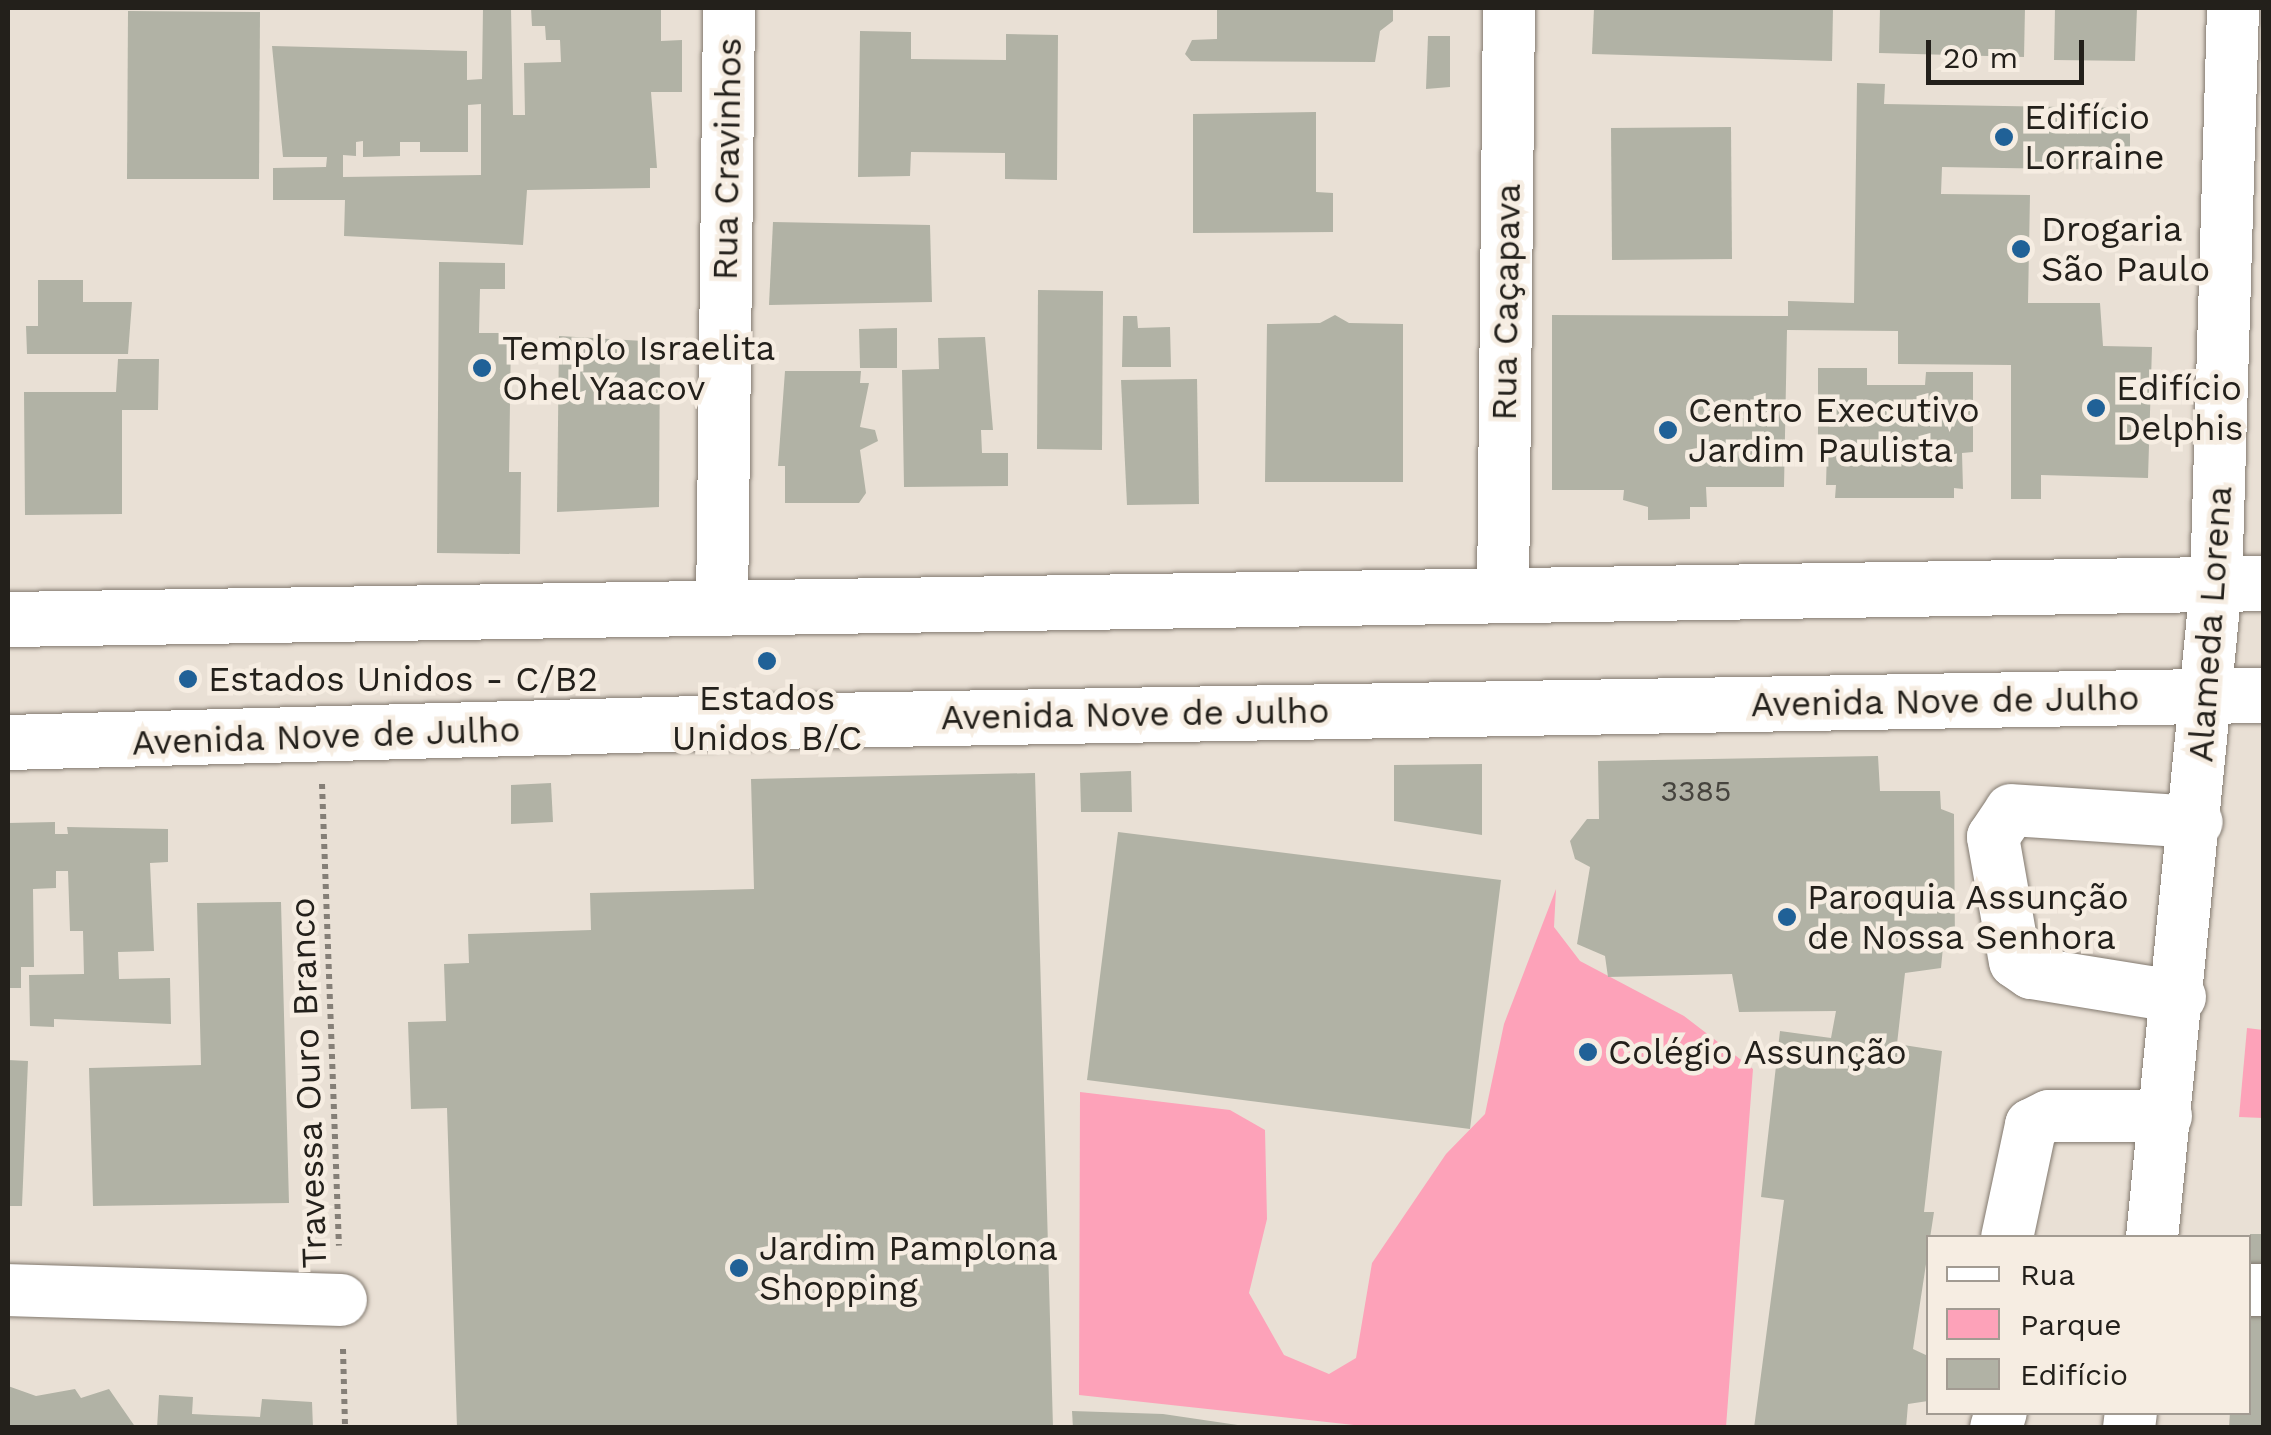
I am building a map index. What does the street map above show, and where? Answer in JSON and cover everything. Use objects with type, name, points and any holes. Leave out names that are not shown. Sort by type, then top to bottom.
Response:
[{"type":"main road","points":[[8,620],[2240,584]]},
{"type":"main road","name":"Avenida Nove de Julho","points":[[8,742],[322,737],[770,720],[2264,696]]},
{"type":"street","name":"Rua Cravinhos","points":[[722,610],[729,8]]},
{"type":"street","name":"Rua Caçapava","points":[[1503,596],[1509,8]]},
{"type":"street","name":"Alameda Lorena","points":[[2152,1235],[2180,997],[2205,696],[2240,584],[2233,8]]},
{"type":"street","points":[[2180,997],[2030,972],[2015,962],[2006,946],[1993,837],[2012,810],[2197,822]]},
{"type":"street","points":[[2008,1235],[2031,1125],[2049,1116],[2166,1116]]},
{"type":"street","points":[[8,1290],[341,1300]]},
{"type":"path","name":"Travessa Ouro Branco","points":[[322,737],[346,1428]]},
{"type":"green space","points":[[1556,889],[1554,927],[1580,961],[1684,1016],[1753,1069],[1726,1427],[1381,1428],[1079,1395],[1080,1092],[1230,1110],[1265,1130],[1267,1219],[1249,1293],[1284,1355],[1329,1374],[1356,1358],[1372,1263],[1446,1154],[1485,1114],[1504,1024]]},
{"type":"green space","points":[[2247,1028],[2263,1030],[2263,1118],[2239,1117]]},
{"type":"building","points":[[483,8],[511,8],[513,115],[525,115],[524,63],[561,62],[560,40],[546,40],[545,26],[532,26],[531,8],[661,10],[661,41],[682,40],[682,92],[651,92],[657,168],[650,168],[650,188],[527,190],[523,245],[344,236],[345,200],[273,200],[273,168],[326,167],[327,157],[283,157],[272,46],[467,51],[467,80],[482,79]],"holes":[[[481,104],[481,175],[343,177],[343,155],[356,156],[356,142],[363,141],[363,157],[400,156],[400,142],[420,142],[420,152],[468,152],[468,105]]]},
{"type":"building","points":[[1217,8],[1393,8],[1393,21],[1380,31],[1375,62],[1191,61],[1185,54],[1192,40],[1217,39]]},
{"type":"building","points":[[1594,8],[1833,9],[1832,61],[1592,54]]},
{"type":"building","points":[[1880,8],[2025,8],[2024,57],[1879,53]]},
{"type":"building","points":[[2055,8],[2137,8],[2135,61],[2054,60]]},
{"type":"building","points":[[128,11],[260,12],[259,179],[127,179]]},
{"type":"building","points":[[860,31],[911,32],[911,59],[1006,60],[1006,34],[1058,35],[1057,180],[1005,179],[1005,153],[911,152],[910,176],[858,177]]},
{"type":"building","points":[[1428,36],[1450,36],[1450,87],[1426,89]]},
{"type":"building","points":[[1857,83],[1885,84],[1884,104],[2130,108],[2130,170],[1942,167],[1941,194],[2030,195],[2028,303],[2100,303],[2103,346],[2152,347],[2148,478],[2041,475],[2041,499],[2011,499],[2011,365],[1898,364],[1898,331],[1787,330],[1784,487],[1706,487],[1707,507],[1690,507],[1690,519],[1648,520],[1648,507],[1623,500],[1624,490],[1552,490],[1552,315],[1788,316],[1788,301],[1854,303]]},
{"type":"building","points":[[1316,112],[1316,192],[1333,193],[1333,232],[1193,233],[1193,114]]},
{"type":"building","points":[[1731,127],[1732,259],[1612,260],[1611,128]]},
{"type":"building","points":[[773,222],[930,225],[932,302],[769,305]]},
{"type":"building","points":[[439,262],[505,263],[505,289],[480,289],[479,333],[511,333],[509,472],[521,472],[520,554],[437,553]]},
{"type":"building","points":[[38,280],[83,280],[83,302],[132,302],[128,354],[27,354],[26,326],[38,326]]},
{"type":"building","points":[[1038,290],[1103,291],[1102,450],[1037,449]]},
{"type":"building","points":[[1335,315],[1349,323],[1403,324],[1403,482],[1265,482],[1267,324],[1320,323]]},
{"type":"building","points":[[1123,316],[1137,316],[1138,328],[1170,327],[1171,367],[1122,367]]},
{"type":"building","points":[[897,328],[897,368],[860,368],[859,329]]},
{"type":"building","points":[[559,336],[660,342],[659,507],[557,512]]},
{"type":"building","points":[[985,337],[993,430],[981,430],[982,453],[1008,453],[1008,486],[904,487],[902,370],[939,369],[938,338]]},
{"type":"building","points":[[118,359],[159,359],[158,410],[122,410],[122,514],[25,515],[24,392],[116,392]]},
{"type":"building","points":[[1818,368],[1867,368],[1867,385],[1925,385],[1926,372],[1973,372],[1973,452],[1962,453],[1963,489],[1954,488],[1954,498],[1835,498],[1836,485],[1826,485],[1827,449],[1818,449]]},
{"type":"building","points":[[785,371],[861,371],[860,383],[869,383],[860,427],[875,430],[878,441],[860,450],[866,493],[859,503],[785,503],[785,466],[778,466]]},
{"type":"building","points":[[1197,379],[1199,504],[1127,505],[1121,380]]},
{"type":"building","points":[[1878,756],[1880,791],[1940,791],[1941,809],[1954,814],[1955,947],[1943,947],[1941,968],[1905,973],[1897,1044],[1942,1051],[1924,1212],[1934,1212],[1930,1235],[1926,1235],[1926,1264],[1913,1349],[1926,1355],[1926,1401],[1908,1404],[1906,1428],[1754,1428],[1784,1200],[1761,1197],[1780,1031],[1831,1038],[1836,1011],[1739,1012],[1732,974],[1608,977],[1605,956],[1577,944],[1590,867],[1575,859],[1570,841],[1587,819],[1599,819],[1598,761]]},
{"type":"building","points":[[1482,764],[1482,835],[1394,821],[1394,765]]},
{"type":"building","points":[[1131,771],[1132,812],[1081,812],[1080,773]]},
{"type":"building","name":"Jardim Pamplona Shopping","points":[[1035,773],[1053,1428],[457,1428],[447,1108],[411,1109],[408,1022],[446,1021],[444,964],[469,963],[468,934],[591,930],[590,893],[754,889],[751,779]]},
{"type":"building","points":[[551,783],[553,822],[511,824],[511,785]]},
{"type":"building","points":[[55,822],[55,834],[68,834],[67,827],[168,829],[168,862],[150,863],[154,951],[118,952],[119,979],[170,978],[171,1024],[54,1019],[54,1027],[30,1026],[29,975],[84,974],[83,931],[70,931],[68,871],[56,871],[56,888],[33,889],[34,967],[21,967],[21,988],[8,988],[8,823]]},
{"type":"building","points":[[1118,832],[1501,880],[1470,1129],[1087,1080]]},
{"type":"building","points":[[281,902],[289,1203],[93,1206],[89,1068],[201,1065],[197,903]]},
{"type":"building","points":[[8,1060],[28,1061],[22,1206],[8,1206]]},
{"type":"building","points":[[2264,1234],[2264,1271],[2251,1271],[2250,1235]]},
{"type":"building","points":[[2251,1307],[2264,1307],[2264,1428],[2229,1428],[2230,1415],[2251,1415]]},
{"type":"building","points":[[8,1386],[36,1396],[75,1389],[81,1398],[109,1389],[136,1428],[8,1428]]},
{"type":"building","points":[[159,1395],[193,1397],[192,1414],[212,1415],[260,1417],[262,1399],[312,1402],[313,1428],[157,1428]]},
{"type":"building","points":[[1072,1411],[1163,1414],[1258,1428],[1073,1428]]},
{"type":"place","name":"Edifício Lorraine","points":[[2004,137]]},
{"type":"place","name":"Drogaria São Paulo","points":[[2021,249]]},
{"type":"place","name":"Templo Israelita Ohel Yaacov","points":[[482,368]]},
{"type":"place","name":"Edifício Delphis","points":[[2096,408]]},
{"type":"place","name":"Centro Executivo Jardim Paulista","points":[[1668,430]]},
{"type":"place","name":"Estados Unidos B/C","points":[[767,661]]},
{"type":"place","name":"Estados Unidos - C/B2","points":[[188,679]]},
{"type":"place","name":"Paroquia Assunção de Nossa Senhora","points":[[1787,917]]},
{"type":"place","name":"Colégio Assunção","points":[[1588,1052]]},
{"type":"place","name":"Jardim Pamplona Shopping","points":[[739,1268]]}]
